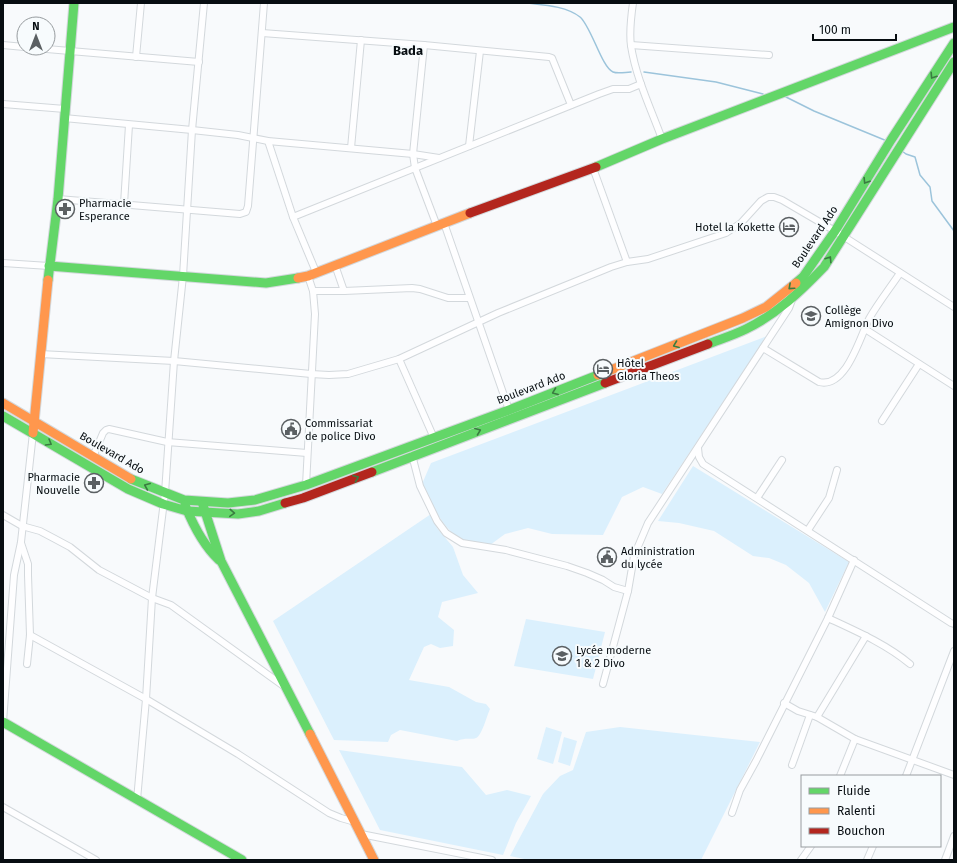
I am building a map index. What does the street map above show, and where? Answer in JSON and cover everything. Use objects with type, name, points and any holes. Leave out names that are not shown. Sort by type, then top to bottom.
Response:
[{"type":"main road","points":[[33,433],[49,266],[58,199],[74,3]]},
{"type":"main road","points":[[49,266],[266,283],[279,282],[312,274],[440,224],[593,168],[662,139],[954,27]]},
{"type":"main road","name":"Boulevard Ado","points":[[3,403],[129,478],[184,500],[228,503],[249,502],[306,485],[509,410],[743,318],[766,307],[803,277],[954,43]]},
{"type":"main road","name":"Boulevard Ado","points":[[3,416],[128,489],[163,504],[188,511],[238,514],[259,512],[280,506],[745,330],[761,322],[803,290],[824,267],[954,62]]},
{"type":"main road","points":[[184,500],[188,511],[208,548],[213,555],[221,561]]},
{"type":"main road","points":[[202,502],[221,561],[288,689],[312,740],[374,860]]},
{"type":"main road","points":[[3,722],[238,859]]},
{"type":"street","points":[[136,56],[141,3]]},
{"type":"street","points":[[137,800],[146,699],[152,598],[165,493],[167,442],[182,276],[192,130],[204,3]]},
{"type":"street","points":[[58,199],[240,214],[246,212],[248,206],[264,3]]},
{"type":"street","points":[[633,3],[631,45],[642,84],[662,139]]},
{"type":"street","points":[[262,33],[545,56],[552,58],[571,104]]},
{"type":"street","points":[[351,148],[361,40]]},
{"type":"street","points":[[3,45],[16,46]]},
{"type":"street","points":[[424,45],[413,154],[415,168],[440,224],[469,298],[509,410]]},
{"type":"street","points":[[631,45],[769,55]]},
{"type":"street","points":[[56,50],[199,62]]},
{"type":"street","points":[[469,146],[480,51]]},
{"type":"street","points":[[293,217],[571,104],[608,90],[629,89],[642,84]]},
{"type":"street","points":[[3,104],[65,113],[129,125],[192,130],[268,141],[413,154],[439,158]]},
{"type":"street","points":[[124,204],[129,125]]},
{"type":"street","points":[[268,141],[312,274],[315,314],[306,485]]},
{"type":"street","points":[[593,168],[627,262]]},
{"type":"street","points":[[40,354],[174,361],[311,374],[348,374],[399,359],[498,313],[611,267],[627,262],[648,260],[726,233],[741,223],[761,201],[768,197],[774,197],[782,200],[844,237],[954,307]]},
{"type":"street","points":[[3,264],[49,266]]},
{"type":"street","points":[[335,265],[344,291]]},
{"type":"street","points":[[763,348],[819,382],[824,384],[834,380],[848,365],[864,329],[900,273]]},
{"type":"street","points":[[313,291],[412,288],[428,291],[448,298],[469,298]]},
{"type":"street","points":[[603,684],[628,591],[634,556],[648,523],[789,308],[793,298]]},
{"type":"street","points":[[864,329],[954,386]]},
{"type":"street","points":[[399,359],[434,438]]},
{"type":"street","points":[[882,421],[919,364]]},
{"type":"street","points":[[93,457],[103,433],[109,429],[167,442],[307,453]]},
{"type":"street","points":[[3,722],[14,575],[21,542],[33,433]]},
{"type":"street","points":[[410,446],[420,486],[437,520],[446,533],[462,542],[506,550],[567,566],[603,580],[614,587],[628,591]]},
{"type":"street","points":[[698,448],[699,457],[703,464],[808,530],[950,623],[954,624]]},
{"type":"street","points":[[756,498],[782,460]]},
{"type":"street","points":[[808,530],[829,498],[837,470]]},
{"type":"street","points":[[3,515],[22,526],[40,531],[57,540],[70,547],[99,570],[152,598],[177,608],[288,689]]},
{"type":"street","points":[[21,542],[28,564],[30,635],[27,664]]},
{"type":"street","points":[[732,814],[740,790],[828,618],[854,560]]},
{"type":"street","points":[[828,618],[866,636],[910,664]]},
{"type":"street","points":[[30,635],[146,699],[238,754],[329,813],[355,822]]},
{"type":"street","points":[[817,717],[866,636]]},
{"type":"street","points":[[906,775],[953,654]]},
{"type":"street","points":[[784,703],[798,711],[817,717],[855,739],[954,775]]},
{"type":"street","points":[[792,765],[810,715]]},
{"type":"street","points":[[840,775],[855,739]]},
{"type":"street","points":[[3,808],[96,860]]},
{"type":"street","points":[[361,834],[492,860]]},
{"type":"street","points":[[945,860],[954,836]]},
{"type":"street","points":[[801,860],[810,847]]},
{"type":"street","points":[[867,860],[873,847]]},
{"type":"shaded area","points":[[767,336],[662,494],[643,487],[622,497],[603,535],[552,534],[528,528],[505,534],[490,545],[468,541],[452,533],[446,526],[434,509],[422,484],[431,463]]},
{"type":"shaded area","points":[[693,466],[849,562],[825,612],[809,583],[786,565],[769,558],[753,556],[714,531],[679,523],[658,521]]},
{"type":"shaded area","points":[[431,514],[437,528],[453,547],[463,575],[478,593],[442,602],[438,617],[454,630],[453,646],[440,648],[431,644],[424,647],[409,680],[449,687],[476,702],[486,704],[490,709],[482,730],[476,738],[457,741],[400,730],[391,735],[388,742],[334,740],[273,621]]},
{"type":"shaded area","points":[[526,619],[605,632],[593,679],[514,666]]},
{"type":"shaded area","points":[[546,727],[562,732],[553,764],[537,759]]},
{"type":"shaded area","points":[[620,727],[760,742],[701,860],[529,860],[510,856],[543,794],[560,776],[573,770],[586,732]]},
{"type":"shaded area","points":[[564,737],[577,741],[570,766],[558,762]]},
{"type":"shaded area","points":[[339,750],[462,767],[486,795],[507,790],[531,796],[516,823],[503,855],[380,830]]},
{"type":"waterway","points":[[527,3],[548,5],[562,8],[574,13],[584,22],[609,69],[615,73],[631,72]]},
{"type":"waterway","points":[[644,72],[716,82],[763,94]]},
{"type":"waterway","points":[[786,97],[814,111],[887,141]]},
{"type":"waterway","points":[[902,151],[915,157],[920,175],[930,187],[932,201],[954,231]]},
{"type":"traffic: fast","points":[[48,280],[58,199],[74,3]]},
{"type":"traffic: fast","points":[[596,167],[662,139],[954,27]]},
{"type":"traffic: fast","points":[[796,283],[803,277],[835,231],[891,140],[954,43]]},
{"type":"traffic: fast","points":[[708,344],[741,331],[768,316],[797,293],[824,267],[954,62]]},
{"type":"traffic: fast","points":[[49,266],[266,283],[298,278]]},
{"type":"traffic: fast","points":[[131,479],[184,500],[228,503],[255,500],[306,485],[509,410],[598,375]]},
{"type":"traffic: fast","points":[[372,472],[605,383]]},
{"type":"traffic: fast","points":[[3,416],[128,489],[163,504],[187,511],[238,514],[259,511],[285,503]]},
{"type":"traffic: fast","points":[[185,505],[199,534],[208,548],[219,560]]},
{"type":"traffic: fast","points":[[203,505],[221,561],[310,734]]},
{"type":"traffic: fast","points":[[3,722],[242,860]]},
{"type":"traffic: slow","points":[[298,278],[308,276],[470,213]]},
{"type":"traffic: slow","points":[[33,433],[48,280]]},
{"type":"traffic: slow","points":[[598,375],[743,318],[766,307],[796,283]]},
{"type":"traffic: slow","points":[[3,403],[131,479]]},
{"type":"traffic: slow","points":[[310,734],[374,860]]},
{"type":"traffic: jam","points":[[470,213],[596,167]]},
{"type":"traffic: jam","points":[[605,383],[708,344]]},
{"type":"traffic: jam","points":[[285,503],[303,498],[372,472]]},
{"type":"place","name":"Pharmacie Esperance","points":[[65,209]]},
{"type":"place","name":"Hotel la Kokette","points":[[789,227]]},
{"type":"place","name":"Collège Amignon Divo","points":[[811,316]]},
{"type":"place","name":"Hôtel Gloria Theos","points":[[603,369]]},
{"type":"place","name":"Commissariat de police Divo","points":[[291,429]]},
{"type":"place","name":"Pharmacie Nouvelle","points":[[94,483]]},
{"type":"place","name":"Administration du lycée","points":[[607,557]]},
{"type":"place","name":"Lycée moderne 1 & 2 Divo","points":[[562,656]]},
{"type":"district","name":"Bada","points":[[408,50]]}]
